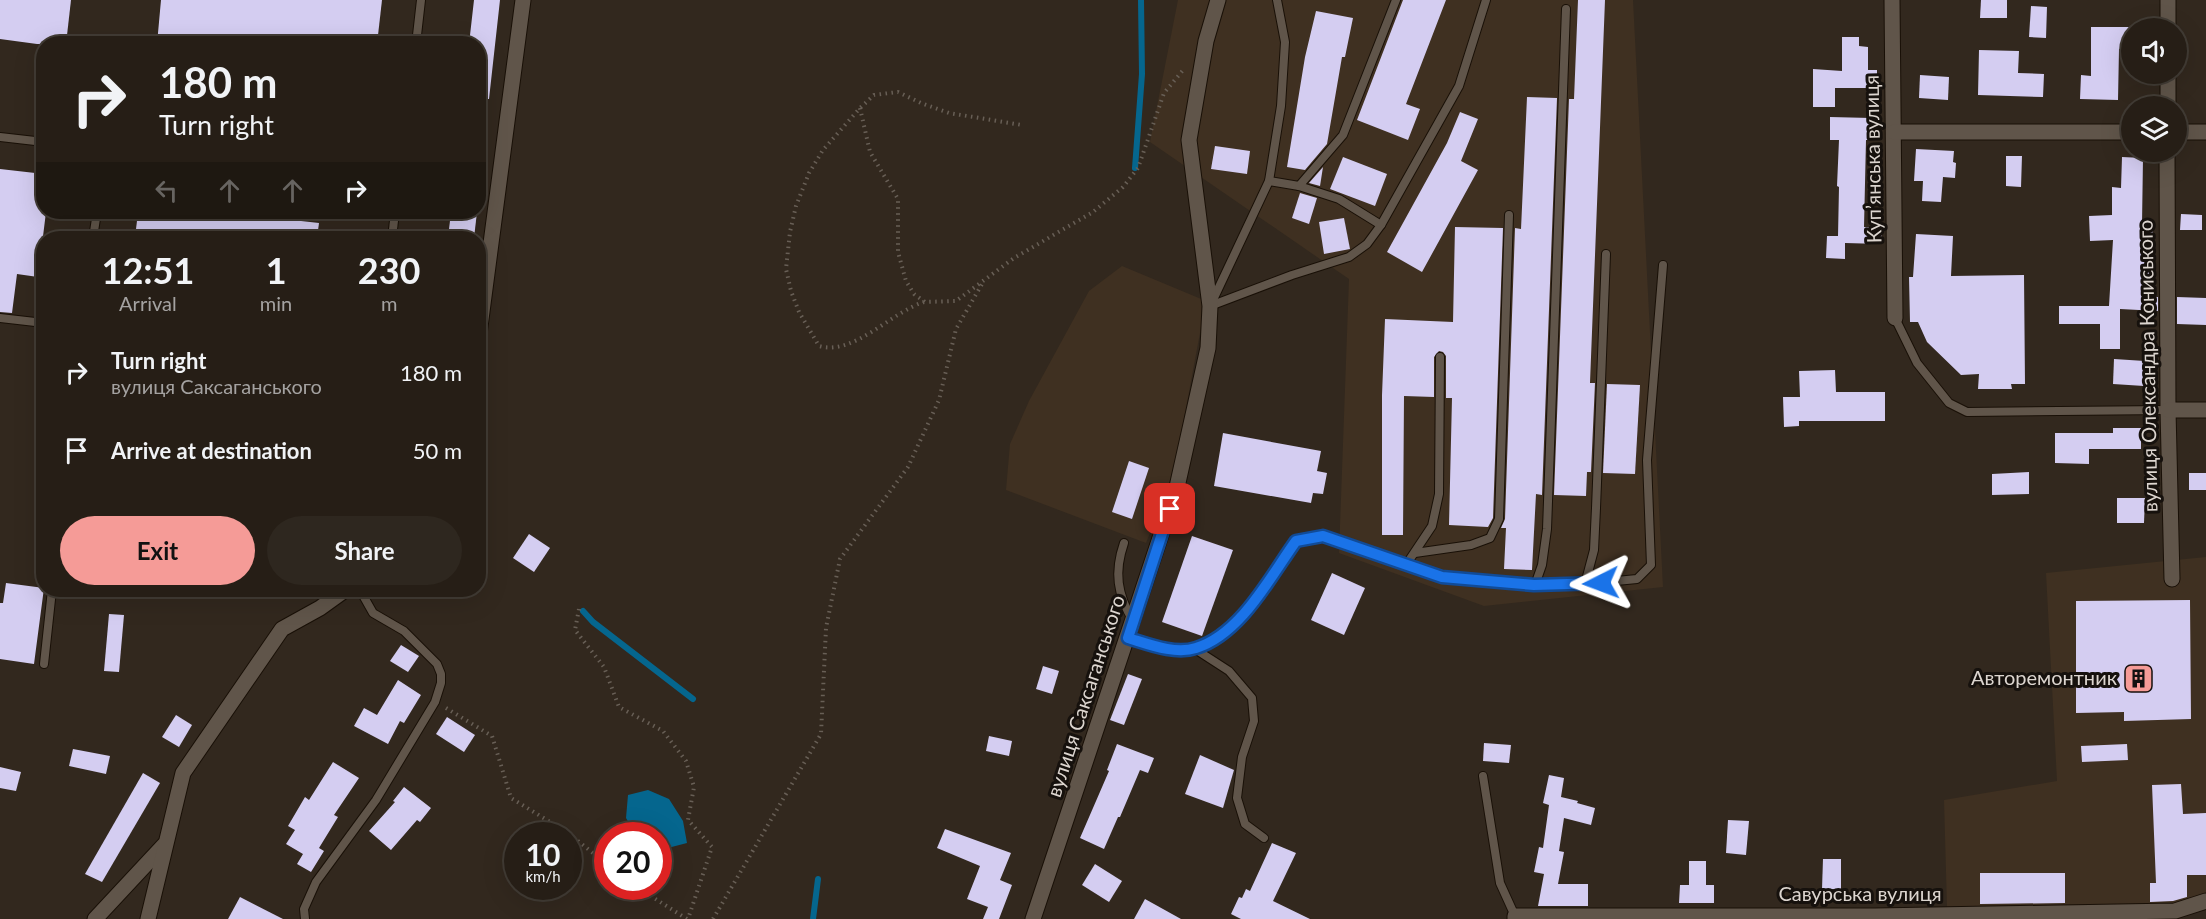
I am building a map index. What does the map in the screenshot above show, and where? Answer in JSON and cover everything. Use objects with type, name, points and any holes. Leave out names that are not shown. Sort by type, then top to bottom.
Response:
[{"type":"street","points":[[486,281],[523,0]]},
{"type":"street","name":"вулиця Саксаганського","points":[[1033,919],[1177,487],[1208,348],[1210,306],[1189,140],[1206,41],[1218,0]]},
{"type":"street","name":"Купʼянська вулиця","points":[[1892,0],[1895,318]]},
{"type":"street","points":[[2168,0],[2168,18]]},
{"type":"street","points":[[1894,132],[2121,132]]},
{"type":"street","points":[[2187,132],[2206,132]]},
{"type":"street","name":"вулиця Олександра Кониського","points":[[2167,162],[2168,410],[2172,579]]},
{"type":"street","points":[[2168,410],[2206,410]]},
{"type":"street","points":[[148,919],[183,773],[282,629],[335,597]]},
{"type":"street","points":[[95,919],[166,843]]},
{"type":"street","name":"Савурська вулиця","points":[[1515,918],[1875,916],[2175,911],[2206,901]]},
{"type":"lane","points":[[417,36],[421,0]]},
{"type":"lane","points":[[1210,306],[1269,181],[1281,106],[1285,42],[1278,0]]},
{"type":"lane","points":[[1299,186],[1343,135],[1396,0]]},
{"type":"lane","points":[[1210,306],[1292,275],[1349,257],[1367,244],[1381,225],[1460,86],[1486,0]]},
{"type":"lane","points":[[1534,585],[1542,565],[1547,529],[1566,9]]},
{"type":"lane","points":[[0,137],[36,141]]},
{"type":"lane","points":[[1269,181],[1299,186],[1339,199],[1381,225]]},
{"type":"lane","points":[[1414,553],[1471,545],[1490,538],[1499,519],[1509,215]]},
{"type":"lane","points":[[1586,584],[1594,550],[1596,518],[1606,254]]},
{"type":"lane","points":[[1128,638],[1165,649],[1195,649],[1220,637],[1235,624],[1296,541],[1323,536],[1442,577],[1534,585],[1586,584],[1637,579],[1652,565],[1647,460],[1663,265]]},
{"type":"lane","points":[[0,318],[36,322]]},
{"type":"lane","points":[[1895,318],[1917,363],[1950,403],[1966,412],[2168,410]]},
{"type":"lane","points":[[1406,565],[1432,526],[1439,494],[1440,357]]},
{"type":"lane","points":[[1124,543],[1118,562],[1119,587],[1122,602],[1133,621]]},
{"type":"lane","points":[[44,664],[51,597]]},
{"type":"lane","points":[[305,919],[304,909],[316,882],[376,800],[435,702],[441,683],[441,674],[437,664],[404,632],[374,613],[364,597]]},
{"type":"lane","points":[[1195,649],[1228,671],[1252,698],[1254,721],[1242,757],[1237,798],[1245,824],[1264,838]]},
{"type":"lane","points":[[1483,776],[1500,883],[1515,918]]},
{"type":"path","points":[[1022,124],[949,113],[898,92],[874,95],[860,108],[823,150],[809,173],[796,206],[790,232],[786,269],[791,291],[799,312],[819,346],[829,349],[849,343],[909,306],[925,302],[956,301],[982,284],[1014,258],[1093,212],[1123,187],[1138,168],[1164,93],[1188,65],[1200,70]]},
{"type":"path","points":[[860,108],[870,152],[898,199],[898,252],[906,281],[914,294],[925,302]]},
{"type":"path","points":[[713,919],[821,734],[826,628],[840,559],[908,467],[939,400],[957,329],[982,284]]},
{"type":"path","points":[[579,609],[575,630],[604,667],[619,706],[663,731],[686,761],[694,787],[688,820],[712,847],[687,919],[657,900]]},
{"type":"path","points":[[435,702],[492,736],[511,798],[568,833],[594,854]]},
{"type":"shaded area","points":[[1178,0],[1633,0],[1663,587],[1484,606],[1339,553],[1349,279],[1150,142]]},
{"type":"shaded area","points":[[1122,266],[1206,301],[1174,472],[1146,543],[1006,490],[1010,444],[1029,401],[1089,291]]},
{"type":"shaded area","points":[[2206,557],[2206,896],[2173,906],[1947,907],[1944,800],[2057,781],[2046,573]]},
{"type":"water","points":[[648,790],[669,799],[683,821],[687,843],[672,847],[672,822],[628,822],[626,818],[628,795]]},
{"type":"building","points":[[0,0],[71,0],[67,36],[36,36],[36,44],[0,39]]},
{"type":"building","points":[[161,0],[382,0],[378,36],[158,36]]},
{"type":"building","points":[[474,0],[500,0],[489,99],[486,99],[486,36],[470,36]]},
{"type":"building","points":[[1403,0],[1446,0],[1406,104],[1420,109],[1408,140],[1357,120]]},
{"type":"building","points":[[1578,0],[1605,0],[1590,383],[1595,383],[1591,472],[1587,472],[1586,496],[1554,495],[1569,99],[1574,99]]},
{"type":"building","points":[[1981,0],[2007,0],[2007,18],[1980,18]]},
{"type":"building","points":[[2031,6],[2047,7],[2046,38],[2029,37]]},
{"type":"building","points":[[1316,11],[1353,18],[1345,57],[1342,57],[1327,144],[1305,170],[1287,167],[1305,57]]},
{"type":"building","points":[[2091,27],[2121,27],[2118,100],[2080,99],[2081,75],[2091,76]]},
{"type":"building","points":[[1842,37],[1859,37],[1859,46],[1868,47],[1868,70],[1877,70],[1877,88],[1835,88],[1835,107],[1813,107],[1813,69],[1842,71]]},
{"type":"building","points":[[1979,50],[2019,51],[2018,73],[2044,74],[2043,97],[1978,95]]},
{"type":"building","points":[[1920,75],[1949,77],[1948,100],[1919,98]]},
{"type":"building","points":[[1527,97],[1557,98],[1542,495],[1536,494],[1532,570],[1504,569],[1506,528],[1501,528],[1505,519],[1515,228],[1521,229]]},
{"type":"building","points":[[1460,112],[1478,119],[1461,161],[1478,170],[1422,272],[1387,252],[1447,143]]},
{"type":"building","points":[[1830,117],[1871,118],[1871,140],[1866,140],[1864,227],[1882,228],[1881,244],[1845,243],[1845,259],[1826,258],[1827,236],[1838,236],[1839,140],[1830,140]]},
{"type":"building","points":[[1215,146],[1250,151],[1247,174],[1211,169]]},
{"type":"building","points":[[1916,149],[1954,151],[1955,178],[1943,177],[1941,202],[1922,201],[1923,181],[1914,181]]},
{"type":"building","points":[[2006,156],[2022,156],[2021,187],[2006,186]]},
{"type":"building","points":[[1343,157],[1387,174],[1375,206],[1330,189]]},
{"type":"building","points":[[2122,162],[2143,162],[2142,224],[2153,225],[2150,297],[2158,297],[2158,311],[2120,309],[2120,349],[2100,349],[2100,324],[2059,324],[2059,306],[2109,306],[2113,240],[2090,241],[2089,216],[2112,215],[2112,187],[2121,188]]},
{"type":"building","points":[[1323,167],[1320,186],[1309,183]]},
{"type":"building","points":[[0,169],[36,173],[36,219],[45,219],[44,231],[36,231],[36,277],[17,274],[12,313],[0,312]]},
{"type":"building","points":[[1300,193],[1317,198],[1309,224],[1292,218]]},
{"type":"building","points":[[2181,214],[2202,215],[2202,230],[2180,230]]},
{"type":"building","points":[[1344,218],[1350,249],[1324,254],[1319,222]]},
{"type":"building","points":[[137,219],[284,219],[319,223],[318,231],[136,231]]},
{"type":"building","points":[[450,219],[476,219],[475,231],[449,231]]},
{"type":"building","points":[[1455,227],[1503,228],[1493,518],[1488,527],[1449,525],[1452,398],[1446,398],[1446,356],[1439,351],[1434,357],[1434,397],[1404,396],[1403,535],[1382,535],[1382,395],[1385,319],[1453,322]]},
{"type":"building","points":[[1916,234],[1953,236],[1951,276],[2024,275],[2025,384],[2011,384],[2012,389],[1978,389],[1979,374],[1961,375],[1927,342],[1918,322],[1910,322],[1909,277],[1913,277]]},
{"type":"building","points":[[2177,297],[2206,298],[2206,325],[2177,324]]},
{"type":"building","points":[[2114,359],[2145,361],[2144,386],[2113,384]]},
{"type":"building","points":[[1835,370],[1836,392],[1885,392],[1885,421],[1799,421],[1799,426],[1784,427],[1783,397],[1800,397],[1799,371]]},
{"type":"building","points":[[1607,384],[1640,385],[1635,474],[1603,473]]},
{"type":"building","points":[[2113,428],[2141,428],[2141,449],[2089,449],[2089,464],[2055,463],[2055,433],[2113,433]]},
{"type":"building","points":[[1223,433],[1321,451],[1317,471],[1327,473],[1323,494],[1313,493],[1311,503],[1214,486]]},
{"type":"building","points":[[1129,461],[1149,468],[1132,519],[1112,512]]},
{"type":"building","points":[[2029,472],[2029,494],[1992,495],[1992,474]]},
{"type":"building","points":[[2189,473],[2206,473],[2206,490],[2189,490]]},
{"type":"building","points":[[2117,498],[2145,498],[2144,523],[2117,523]]},
{"type":"building","points":[[529,534],[550,548],[534,572],[513,558]]},
{"type":"building","points":[[1192,536],[1233,550],[1202,636],[1162,622]]},
{"type":"building","points":[[1332,573],[1365,588],[1344,635],[1311,620]]},
{"type":"building","points":[[6,583],[36,587],[36,597],[43,597],[34,664],[0,659],[0,603],[3,603]]},
{"type":"building","name":"Авторемонтник","points":[[2190,600],[2191,719],[2124,721],[2124,712],[2076,713],[2076,601]]},
{"type":"building","points":[[109,614],[124,615],[119,672],[104,671]]},
{"type":"building","points":[[401,645],[419,656],[408,672],[390,661]]},
{"type":"building","points":[[1043,666],[1059,671],[1052,694],[1036,689]]},
{"type":"building","points":[[1128,674],[1142,679],[1124,725],[1110,720]]},
{"type":"building","points":[[398,680],[421,695],[404,723],[400,721],[388,744],[354,726],[364,708],[377,715]]},
{"type":"building","points":[[176,715],[192,725],[179,747],[162,737]]},
{"type":"building","points":[[447,717],[475,735],[464,752],[436,734]]},
{"type":"building","points":[[989,736],[1012,741],[1009,756],[986,751]]},
{"type":"building","points":[[1484,743],[1511,745],[1509,763],[1483,761]]},
{"type":"building","points":[[1117,744],[1154,758],[1148,773],[1140,770],[1104,849],[1080,838],[1109,771],[1107,770]]},
{"type":"building","points":[[2127,744],[2128,760],[2082,762],[2081,746]]},
{"type":"building","points":[[73,749],[110,756],[106,774],[69,766]]},
{"type":"building","points":[[1200,755],[1234,770],[1223,808],[1185,794]]},
{"type":"building","points":[[333,762],[359,778],[334,815],[338,817],[319,848],[324,851],[311,872],[297,864],[303,854],[286,844],[295,830],[288,826],[305,797],[309,800]]},
{"type":"building","points":[[0,767],[21,772],[16,791],[0,788]]},
{"type":"building","points":[[143,773],[160,783],[102,882],[85,874]]},
{"type":"building","points":[[1549,775],[1564,778],[1561,797],[1595,808],[1591,825],[1564,818],[1559,851],[1564,852],[1558,884],[1588,884],[1588,906],[1538,906],[1544,874],[1534,872],[1539,847],[1543,848],[1549,805],[1543,803]]},
{"type":"building","points":[[2181,784],[2183,814],[2206,813],[2206,875],[2187,875],[2187,897],[2173,901],[2150,902],[2150,883],[2156,883],[2152,785]]},
{"type":"building","points":[[404,787],[431,808],[420,822],[417,820],[391,850],[369,831],[395,802],[393,801]]},
{"type":"building","points":[[1728,820],[1749,821],[1746,855],[1726,853]]},
{"type":"building","points":[[945,829],[1011,853],[1000,880],[1012,885],[999,919],[983,919],[988,907],[967,899],[980,866],[937,848]]},
{"type":"building","points":[[1272,843],[1296,853],[1273,901],[1310,919],[1241,919],[1231,914],[1239,897],[1242,898],[1246,889],[1250,891]]},
{"type":"building","points":[[1823,859],[1841,859],[1841,889],[1822,889]]},
{"type":"building","points":[[1689,861],[1706,861],[1706,885],[1714,885],[1714,903],[1679,903],[1680,885],[1689,885]]},
{"type":"building","points":[[1095,864],[1122,881],[1109,902],[1082,885]]},
{"type":"building","points":[[1980,873],[2065,873],[2065,903],[1980,904]]},
{"type":"building","points":[[240,897],[283,919],[228,919]]},
{"type":"building","points":[[1145,899],[1181,919],[1134,919]]},
{"type":"waterway","points":[[1135,168],[1142,74],[1141,0]]},
{"type":"waterway","points":[[583,611],[593,622],[693,699]]},
{"type":"waterway","points":[[813,919],[818,879]]},
{"type":"place","name":"Авторемонтник","points":[[2138,678]]},
{"type":"route","points":[[1170,509],[1128,638],[1165,649],[1195,649],[1220,637],[1235,624],[1257,597],[1296,541],[1323,536],[1442,577],[1534,585],[1601,583]]}]
